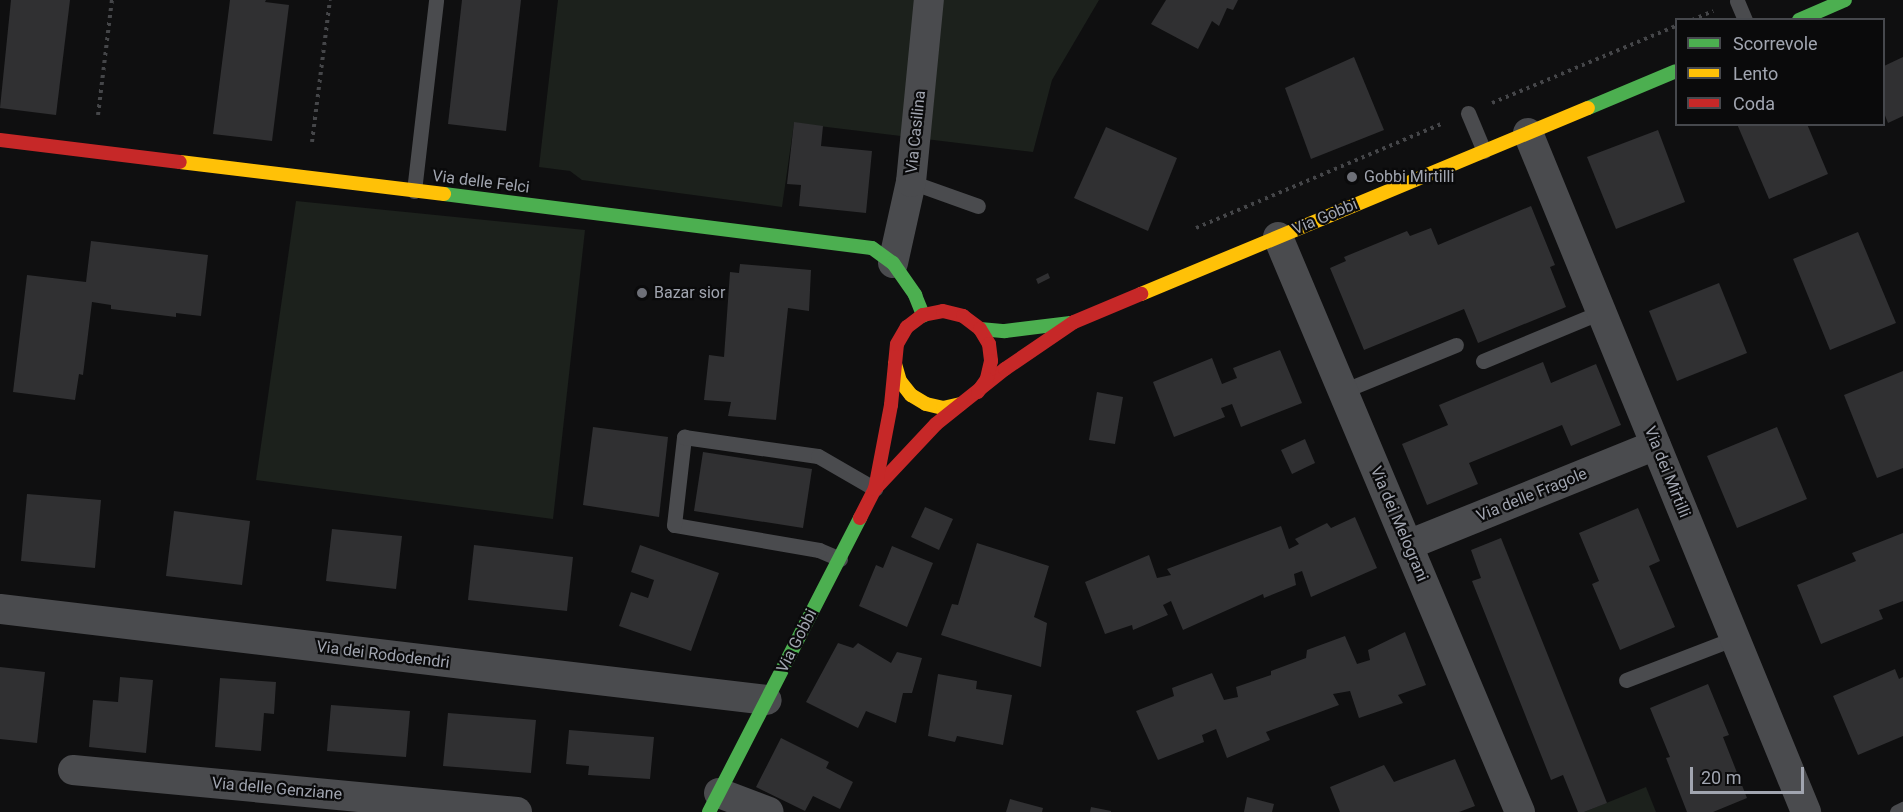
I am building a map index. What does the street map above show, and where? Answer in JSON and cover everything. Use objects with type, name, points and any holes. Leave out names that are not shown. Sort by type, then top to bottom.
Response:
[{"type":"street","name":"Via Casilina","points":[[893,263],[911,182],[929,0]]},
{"type":"street","points":[[1804,18],[1845,0]]},
{"type":"street","name":"Via Gobbi","points":[[875,489],[936,424],[1005,369],[1074,322],[1675,72]]},
{"type":"street","name":"Via dei Mirtilli","points":[[1528,133],[1806,812]]},
{"type":"street","name":"Via delle Felci","points":[[0,140],[872,248],[893,263],[915,296],[923,315]]},
{"type":"street","name":"Via dei Melograni","points":[[1278,237],[1521,812]]},
{"type":"street","name":"Via Gobbi","points":[[769,812],[714,802],[875,489],[891,405],[897,344],[907,327],[923,315],[943,311],[963,316],[980,328],[989,344],[991,362],[987,379],[977,393]]},
{"type":"street","name":"Via Gobbi","points":[[980,328],[1005,331],[1074,322]]},
{"type":"street","points":[[895,364],[900,381],[911,395],[926,404],[943,408],[961,404]]},
{"type":"street","name":"Via delle Fragole","points":[[1408,545],[1656,445]]},
{"type":"street","name":"Via dei Rododendri","points":[[0,609],[767,700]]},
{"type":"street","name":"Via delle Genziane","points":[[73,770],[517,812]]},
{"type":"lane","points":[[414,191],[436,0]]},
{"type":"lane","points":[[1737,1],[1744,18]]},
{"type":"lane","points":[[1468,113],[1484,151]]},
{"type":"lane","points":[[911,182],[978,206]]},
{"type":"lane","points":[[1483,361],[1601,312]]},
{"type":"lane","points":[[1343,391],[1456,345]]},
{"type":"lane","points":[[840,559],[819,550],[674,525],[684,437],[818,456],[875,489]]},
{"type":"lane","points":[[1626,680],[1735,638]]},
{"type":"lane","points":[[1897,812],[1903,809]]},
{"type":"path","points":[[98,120],[112,0]]},
{"type":"path","points":[[312,146],[330,0]]},
{"type":"path","points":[[1189,232],[1675,27]]},
{"type":"shaded area","points":[[558,0],[1099,0],[1052,80],[1033,152],[794,123],[782,207],[582,180],[570,171],[539,167]]},
{"type":"shaded area","points":[[296,201],[585,230],[553,519],[256,480]]},
{"type":"shaded area","points":[[1646,787],[1656,812],[1584,812]]},
{"type":"building","points":[[11,0],[70,0],[56,115],[0,108]]},
{"type":"building","points":[[230,0],[266,0],[265,2],[289,5],[272,141],[213,134]]},
{"type":"building","points":[[462,0],[521,0],[506,131],[448,124]]},
{"type":"building","points":[[1166,0],[1238,0],[1233,10],[1227,8],[1219,26],[1212,21],[1198,49],[1151,24]]},
{"type":"building","points":[[1354,57],[1384,130],[1311,159],[1285,88]]},
{"type":"building","points":[[1903,57],[1903,116],[1888,123],[1885,116],[1885,66]]},
{"type":"building","points":[[794,122],[823,126],[821,146],[872,151],[866,213],[799,206],[801,185],[787,184]]},
{"type":"building","points":[[1738,126],[1808,126],[1828,174],[1769,199]]},
{"type":"building","points":[[1106,127],[1177,158],[1148,231],[1074,198]]},
{"type":"building","points":[[1658,130],[1685,202],[1616,229],[1587,157]]},
{"type":"building","points":[[1531,206],[1555,265],[1550,267],[1566,307],[1478,343],[1464,309],[1364,350],[1330,268],[1346,261],[1344,257],[1407,231],[1410,236],[1431,228],[1438,245]]},
{"type":"building","points":[[1858,232],[1896,323],[1830,350],[1793,259]]},
{"type":"building","points":[[91,241],[208,255],[201,316],[176,313],[176,317],[111,309],[111,305],[92,302],[83,375],[79,374],[75,400],[13,392],[27,275],[86,282]]},
{"type":"building","points":[[740,264],[811,270],[809,311],[788,308],[776,420],[728,416],[731,402],[704,400],[709,355],[724,357],[730,272],[739,273]]},
{"type":"building","points":[[1048,273],[1050,278],[1038,284],[1036,279]]},
{"type":"building","points":[[1719,283],[1747,353],[1677,381],[1649,311]]},
{"type":"building","points":[[1280,350],[1302,403],[1241,427],[1232,404],[1221,408],[1225,417],[1174,437],[1153,382],[1212,358],[1222,384],[1237,378],[1233,368]]},
{"type":"building","points":[[1543,362],[1551,383],[1596,364],[1621,425],[1571,446],[1562,425],[1469,463],[1478,484],[1427,505],[1402,444],[1448,425],[1439,405]]},
{"type":"building","points":[[1903,371],[1903,468],[1877,478],[1844,395]]},
{"type":"building","points":[[1097,392],[1123,397],[1115,444],[1089,440]]},
{"type":"building","points":[[593,427],[668,437],[659,517],[583,505]]},
{"type":"building","points":[[1777,427],[1807,499],[1737,528],[1707,456]]},
{"type":"building","points":[[1305,439],[1315,463],[1292,474],[1281,450]]},
{"type":"building","points":[[703,452],[812,469],[803,528],[694,511]]},
{"type":"building","points":[[27,494],[101,500],[95,568],[21,561]]},
{"type":"building","points":[[925,507],[953,519],[939,550],[911,537]]},
{"type":"building","points":[[1638,508],[1660,561],[1649,566],[1675,627],[1620,650],[1592,584],[1599,581],[1579,533]]},
{"type":"building","points":[[174,511],[250,521],[242,585],[166,576]]},
{"type":"building","points":[[1355,517],[1377,568],[1311,597],[1302,571],[1294,574],[1296,585],[1264,598],[1263,594],[1183,630],[1171,601],[1163,605],[1168,615],[1133,630],[1132,625],[1105,634],[1085,582],[1149,555],[1157,578],[1171,575],[1167,569],[1281,526],[1289,549],[1299,544],[1295,539],[1327,523],[1331,528]]},
{"type":"building","points":[[332,529],[402,536],[396,589],[326,581]]},
{"type":"building","points":[[1903,533],[1903,601],[1879,610],[1883,619],[1821,644],[1797,585],[1856,561],[1852,553]]},
{"type":"building","points":[[1501,538],[1607,803],[1584,812],[1578,812],[1563,775],[1551,780],[1472,581],[1481,578],[1471,550]]},
{"type":"building","points":[[977,543],[1049,566],[1034,617],[1047,623],[1041,667],[941,635],[952,604],[958,605]]},
{"type":"building","points":[[474,545],[573,557],[567,611],[468,600]]},
{"type":"building","points":[[640,545],[719,573],[691,651],[619,626],[631,592],[648,598],[654,580],[631,572]]},
{"type":"building","points":[[892,546],[933,563],[907,627],[859,606],[876,565],[883,568]]},
{"type":"building","points":[[1405,632],[1426,685],[1398,695],[1403,703],[1359,718],[1350,691],[1333,694],[1339,705],[1266,732],[1270,740],[1227,758],[1216,729],[1202,735],[1204,742],[1158,760],[1136,711],[1174,696],[1172,688],[1212,673],[1224,700],[1238,697],[1236,687],[1271,675],[1271,671],[1306,658],[1307,650],[1345,636],[1357,664],[1370,660],[1368,650]]},
{"type":"building","points":[[838,643],[853,648],[858,643],[891,663],[897,652],[922,658],[912,693],[903,693],[896,723],[866,711],[858,728],[806,702]]},
{"type":"building","points":[[0,667],[45,672],[37,743],[0,739]]},
{"type":"building","points":[[1895,669],[1899,679],[1903,677],[1903,736],[1858,755],[1833,696]]},
{"type":"building","points":[[938,674],[977,681],[976,689],[1012,695],[1003,745],[957,736],[955,742],[928,736]]},
{"type":"building","points":[[120,677],[153,680],[146,753],[89,747],[93,700],[118,702]]},
{"type":"building","points":[[220,678],[276,682],[274,714],[264,713],[261,751],[215,747]]},
{"type":"building","points":[[1708,684],[1729,735],[1723,737],[1747,798],[1713,812],[1687,812],[1666,758],[1670,757],[1650,708]]},
{"type":"building","points":[[331,705],[410,711],[406,757],[327,751]]},
{"type":"building","points":[[448,713],[536,720],[531,773],[443,766]]},
{"type":"building","points":[[569,730],[654,737],[650,779],[588,775],[589,766],[566,764]]},
{"type":"building","points":[[781,738],[829,762],[826,768],[853,782],[840,809],[813,796],[805,811],[756,787]]},
{"type":"building","points":[[1455,759],[1475,806],[1459,812],[1340,812],[1330,787],[1384,765],[1394,782]]},
{"type":"building","points":[[1247,797],[1274,804],[1272,812],[1244,812]]},
{"type":"building","points":[[1010,799],[1043,808],[1042,812],[1006,812]]},
{"type":"building","points":[[1091,807],[1111,811],[1111,812],[1090,812]]},
{"type":"traffic: fast","points":[[1804,18],[1845,0]]},
{"type":"traffic: fast","points":[[1588,108],[1675,71]]},
{"type":"traffic: fast","points":[[444,194],[872,248],[893,263],[915,295],[923,315]]},
{"type":"traffic: fast","points":[[980,329],[1005,331],[1069,323]]},
{"type":"traffic: fast","points":[[709,812],[860,518]]},
{"type":"traffic: slow","points":[[1141,294],[1588,108]]},
{"type":"traffic: slow","points":[[180,162],[444,194]]},
{"type":"traffic: slow","points":[[895,364],[900,381],[911,395],[926,404],[943,408],[961,404]]},
{"type":"traffic: jam","points":[[0,140],[180,162]]},
{"type":"traffic: jam","points":[[875,489],[936,424],[1005,369],[1074,322],[1141,294]]},
{"type":"traffic: jam","points":[[860,518],[875,489],[891,405],[897,344],[907,327],[923,315],[943,311],[963,316],[980,329],[989,344],[991,361],[987,379],[978,392]]},
{"type":"place","name":"Gobbi Mirtilli","points":[[1352,177]]},
{"type":"place","name":"Bazar sior","points":[[642,293]]}]
